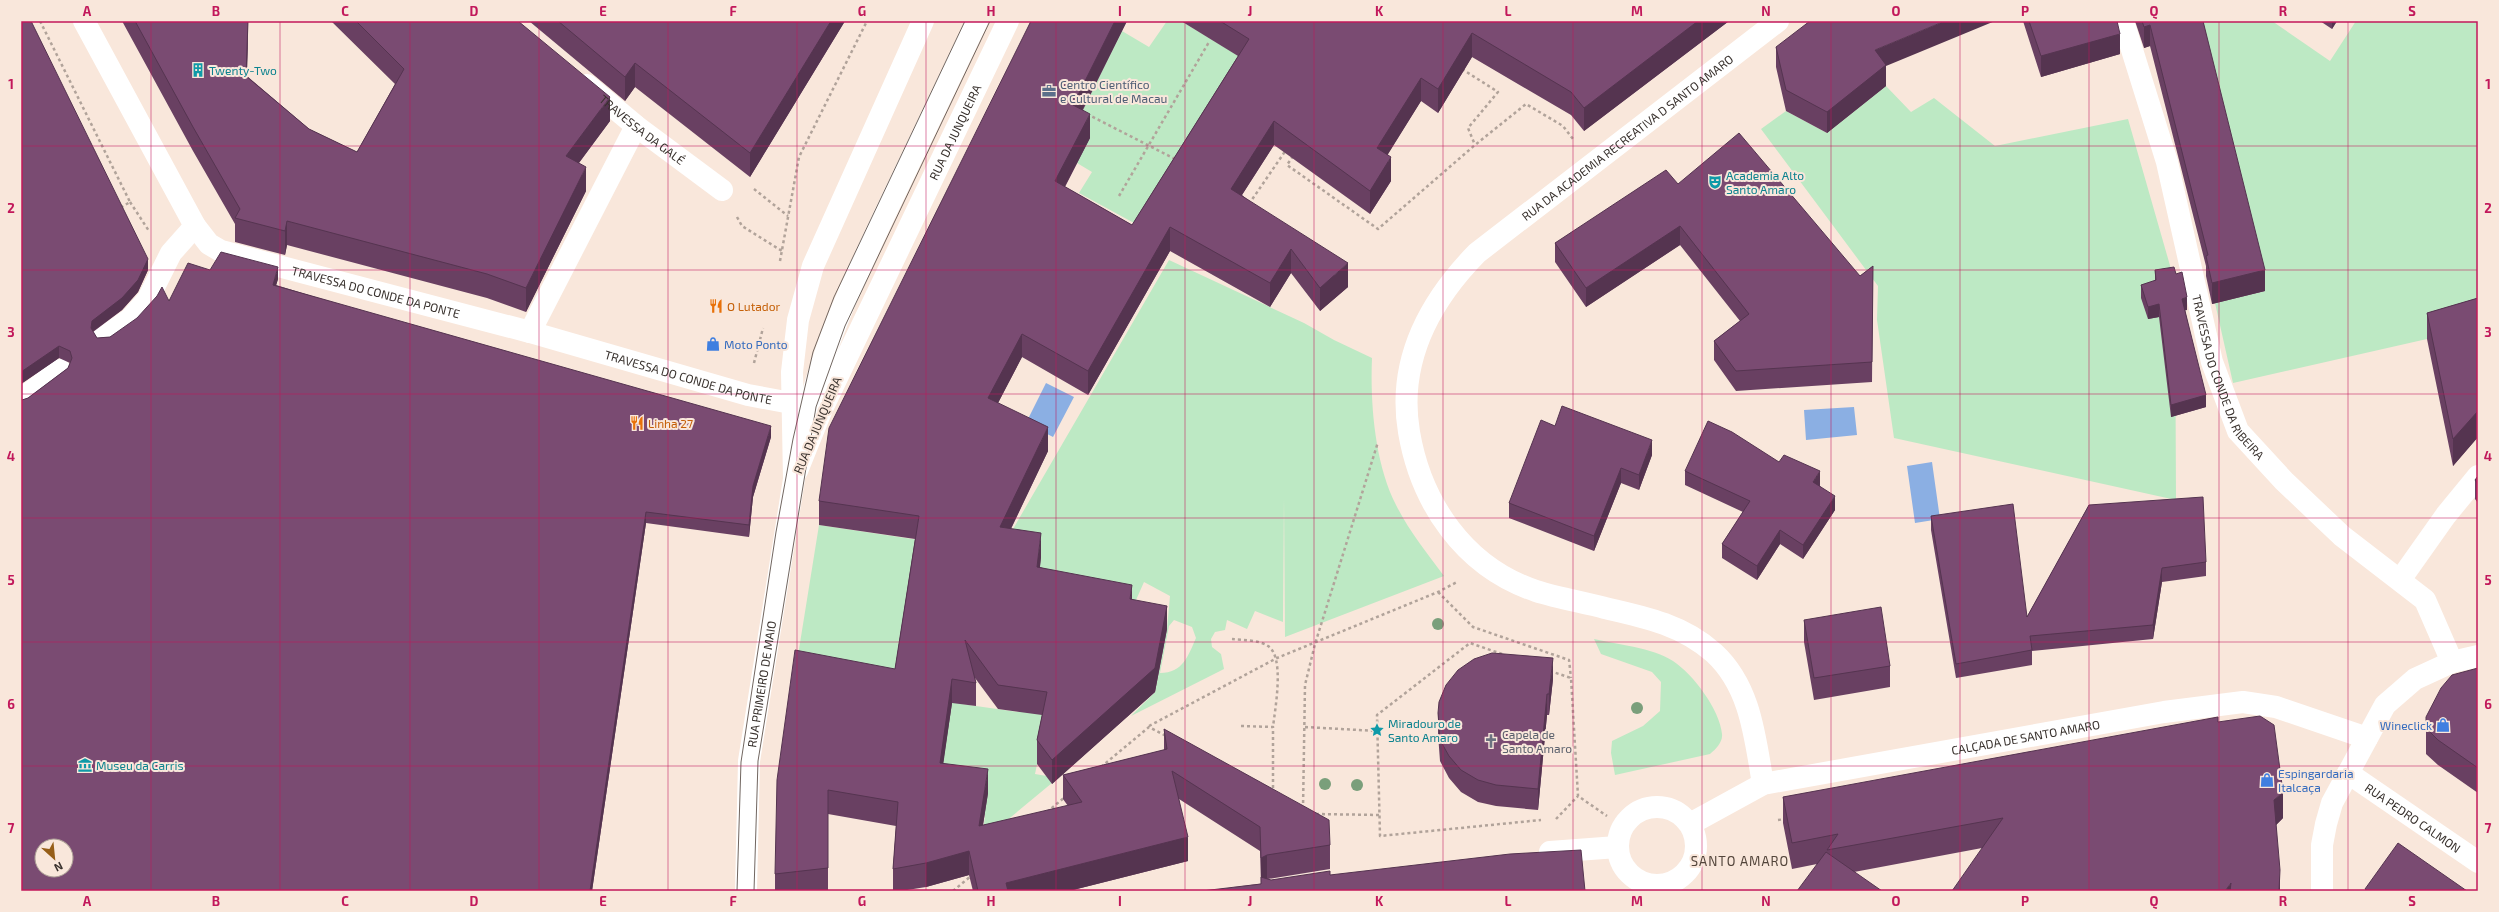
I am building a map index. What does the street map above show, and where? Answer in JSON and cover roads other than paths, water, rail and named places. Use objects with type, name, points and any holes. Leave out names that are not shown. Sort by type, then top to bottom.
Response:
[{"type":"street","name":"TRAVESSA DO CONDE DA PONTE","points":[[84,21],[195,226],[209,244],[221,250],[530,332],[748,395],[807,406]]},
{"type":"street","name":"RUA DA JUNQUEIRA","points":[[794,479],[807,406],[792,372],[798,320],[813,266],[923,21]]},
{"type":"street","points":[[807,406],[826,347],[852,284],[977,21]]},
{"type":"street","name":"RUA DA JUNQUEIRA","points":[[794,479],[807,406],[1008,21]]},
{"type":"street","name":"RUA DA ACADEMIA RECREATIVA D SANTO AMARO","points":[[1763,784],[1753,724],[1745,698],[1732,675],[1716,654],[1695,638],[1672,625],[1646,617],[1534,590],[1509,579],[1486,565],[1456,537],[1432,503],[1418,472],[1407,421],[1407,390],[1412,359],[1422,328],[1436,301],[1455,276],[1477,253],[1778,21]]},
{"type":"street","name":"TRAVESSA DO CONDE DA RIBEIRA","points":[[2123,21],[2166,162],[2212,362],[2238,431],[2284,481],[2342,536],[2426,600],[2452,662]]},
{"type":"street","name":"TRAVESSA DA GALÉ","points":[[570,71],[636,126],[722,190]]},
{"type":"street","points":[[530,332],[636,126]]},
{"type":"street","points":[[103,338],[130,319],[148,299],[172,253],[195,226]]},
{"type":"street","points":[[21,399],[60,370]]},
{"type":"street","points":[[2400,580],[2446,515],[2478,476]]},
{"type":"street","name":"RUA PRIMEIRO DE MAIO","points":[[746,891],[749,761],[794,479]]},
{"type":"street","points":[[2322,891],[2322,860],[2326,824],[2332,803],[2385,705],[2416,679],[2452,662],[2478,656]]},
{"type":"street","name":"CALÇADA DE SANTO AMARO","points":[[1690,824],[1763,784],[2164,712],[2243,702],[2276,707],[2367,738]]},
{"type":"street","name":"RUA PEDRO CALMON","points":[[2348,773],[2478,862]]},
{"type":"street","points":[[1648,807],[1664,807],[1679,813],[1690,824],[1695,836],[1696,849],[1693,861],[1679,886],[1663,885],[1648,888],[1629,874],[1619,857],[1617,847],[1623,826],[1633,814],[1648,807]]},
{"type":"street","points":[[1532,855],[1617,847]]},
{"type":"water","points":[[1046,383],[1074,397],[1053,437],[1026,423]]},
{"type":"water","points":[[1854,407],[1857,435],[1806,440],[1804,410]]},
{"type":"water","points":[[1932,462],[1940,519],[1915,523],[1907,466]]},
{"type":"tram line","points":[[737,891],[741,762],[776,532],[793,439],[813,352],[834,297],[965,21]]},
{"type":"tram line","points":[[754,891],[758,761],[816,407],[845,326],[990,21]]},
{"type":"place","name":"Twenty-Two","points":[[198,70]]},
{"type":"place","name":"Centro Científico e Cultural de Macau","points":[[1049,91]]},
{"type":"place","name":"Academia Alto Santo Amaro","points":[[1715,182]]},
{"type":"place","name":"O Lutador","points":[[716,306]]},
{"type":"place","name":"Moto Ponto","points":[[713,344]]},
{"type":"place","name":"Linha 27","points":[[637,423]]},
{"type":"place","name":"Wineclick","points":[[2443,725]]},
{"type":"place","name":"Miradouro de Santo Amaro","points":[[1377,730]]},
{"type":"place","name":"Capela de Santo Amaro","points":[[1491,741]]},
{"type":"place","name":"Museu da Carris","points":[[85,765]]},
{"type":"place","name":"Espingardaria Italcaça","points":[[2267,780]]},
{"type":"district","name":"SANTO AMARO","points":[[1740,861]]}]
